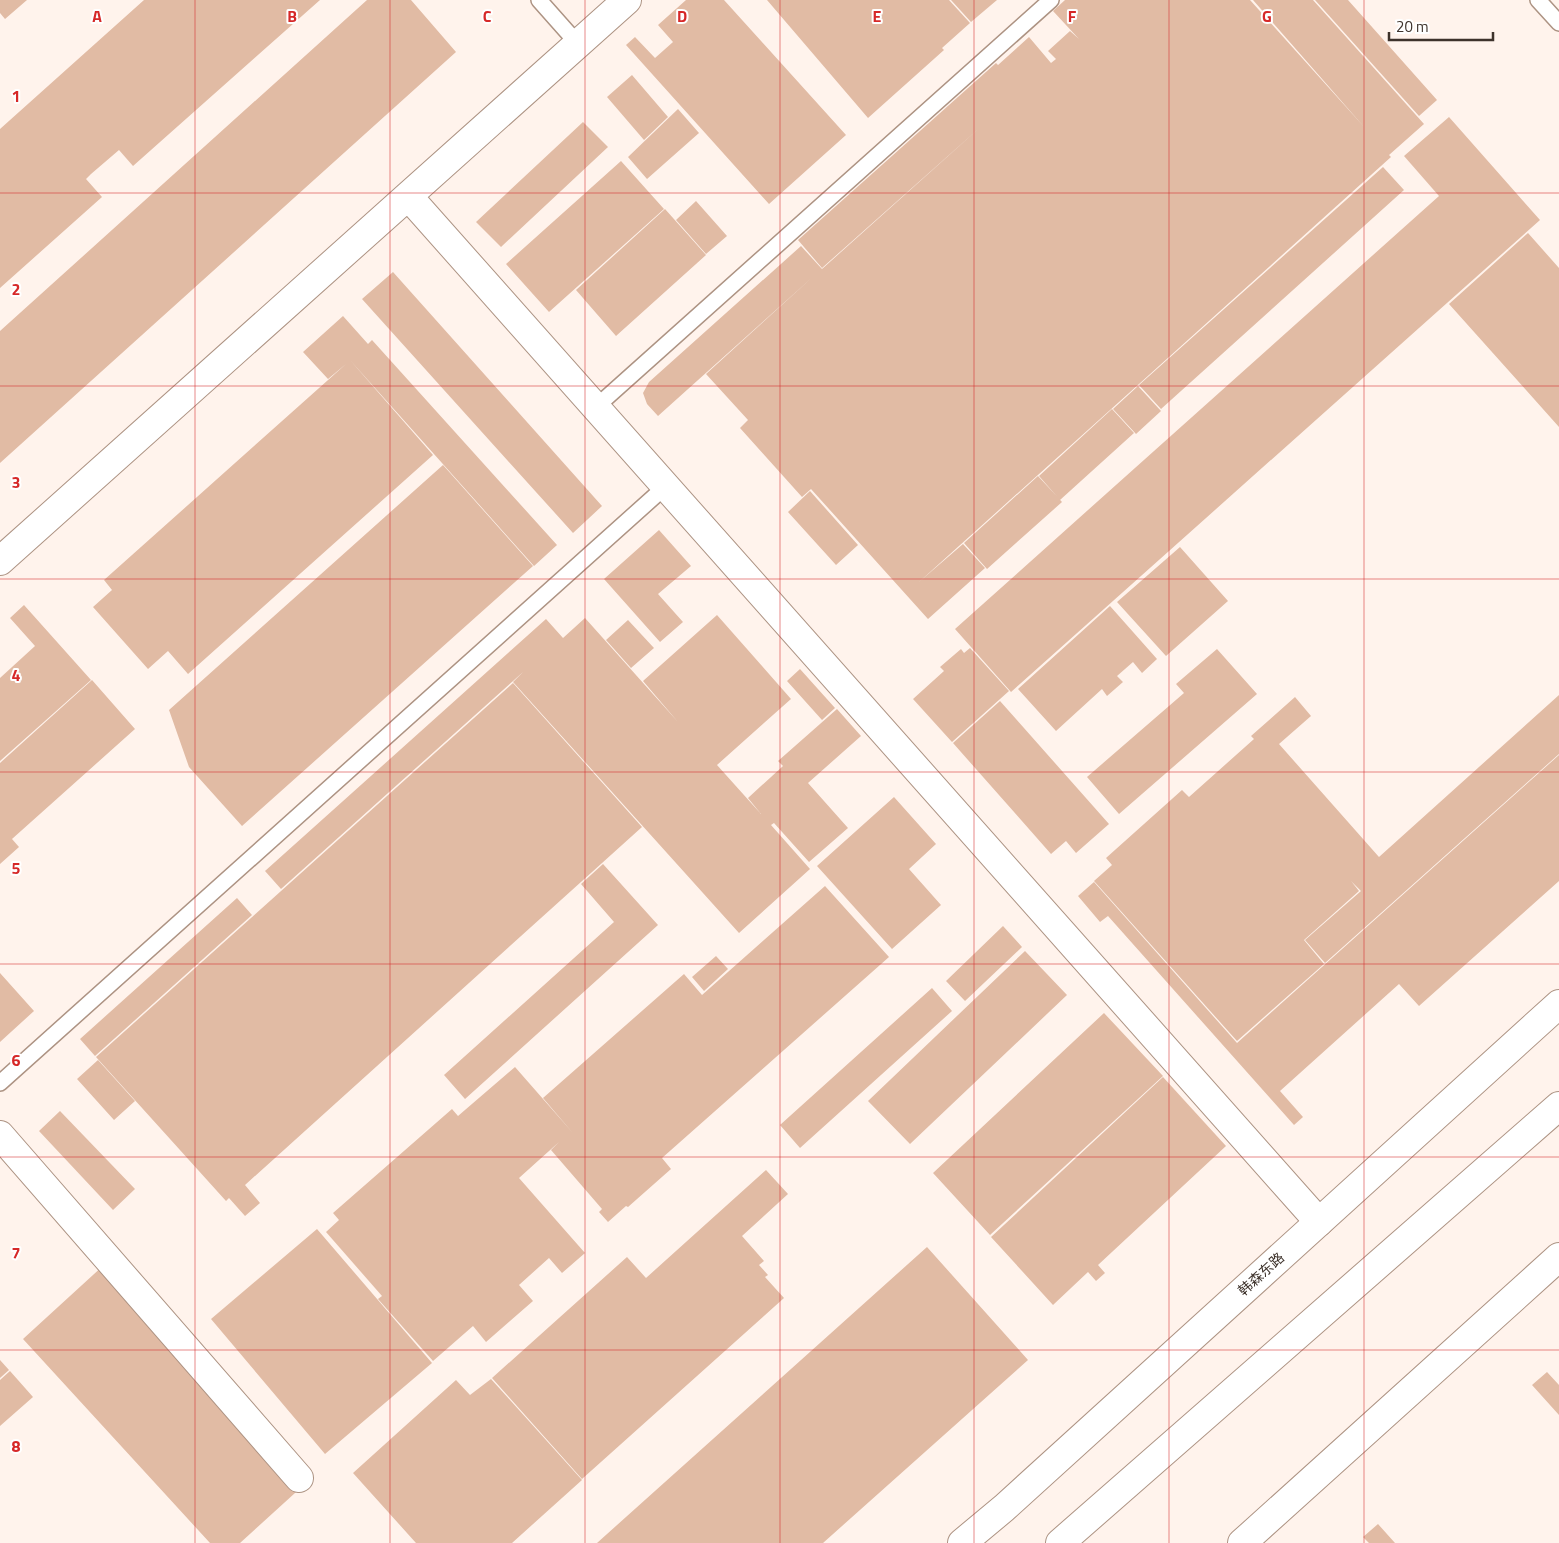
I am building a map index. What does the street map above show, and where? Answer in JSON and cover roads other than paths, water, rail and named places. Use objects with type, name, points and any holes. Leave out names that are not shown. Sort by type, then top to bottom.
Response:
[{"type":"street","points":[[0,561],[627,0]]},
{"type":"street","points":[[408,196],[1319,1222]]},
{"type":"street","name":"韩森东路","points":[[962,1543],[1004,1508],[1559,1004]]},
{"type":"street","points":[[1060,1543],[1559,1106]]},
{"type":"street","points":[[0,1135],[299,1478]]},
{"type":"street","points":[[1242,1543],[1559,1257]]},
{"type":"lane","points":[[539,0],[578,44]]},
{"type":"lane","points":[[596,407],[1051,0]]},
{"type":"lane","points":[[1538,0],[1559,23]]},
{"type":"lane","points":[[0,1083],[666,486]]}]
